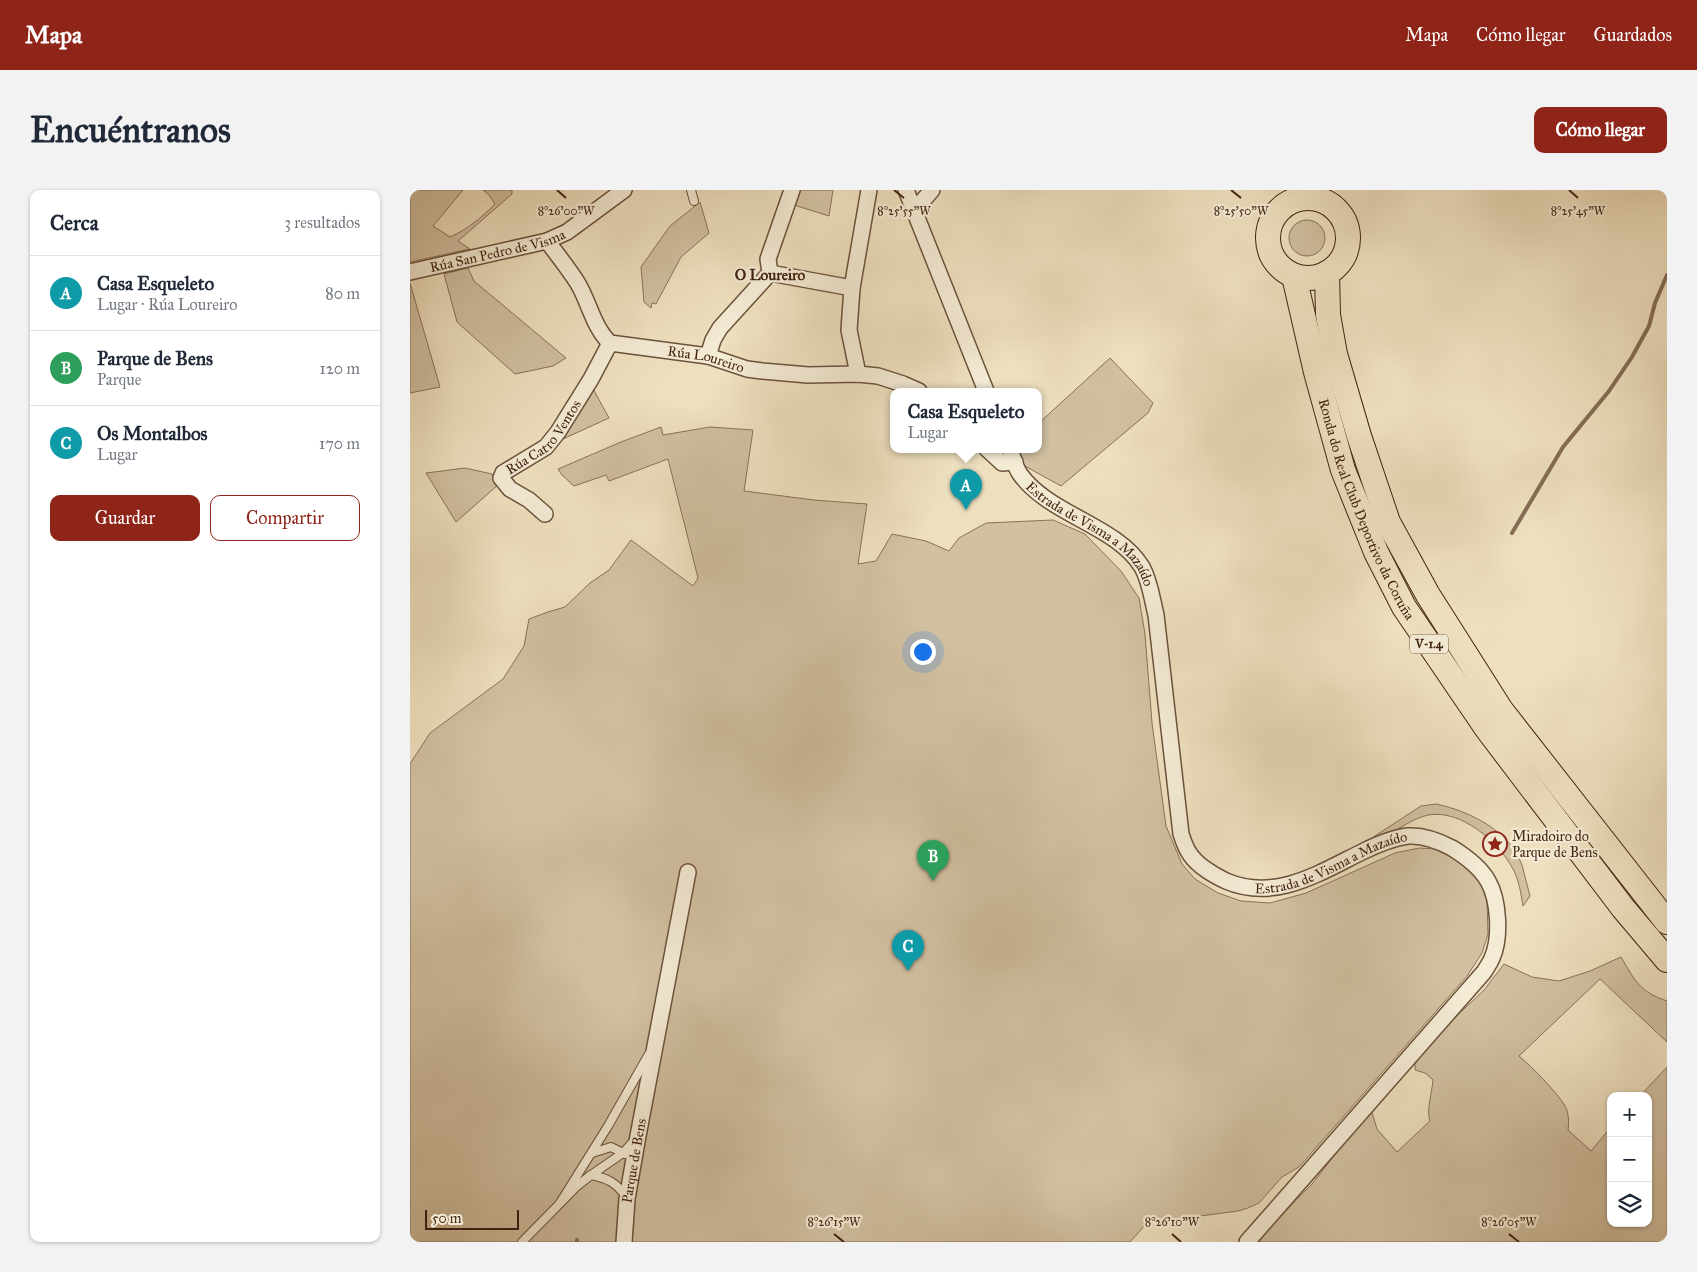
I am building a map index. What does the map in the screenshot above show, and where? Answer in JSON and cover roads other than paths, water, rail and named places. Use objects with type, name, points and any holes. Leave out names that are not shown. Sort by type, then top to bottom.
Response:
[{"type":"highway","points":[[1321,195],[1339,213],[1347,233],[1347,245],[1343,256],[1336,266],[1327,273],[1305,278],[1294,276],[1284,270],[1271,254],[1268,244],[1268,232],[1272,221],[1288,197],[1304,199],[1321,195]]},
{"type":"highway","name":"Ronda do Real Club Deportivo da Coruña","points":[[1327,273],[1328,316],[1334,354],[1388,522],[1428,595],[1500,710],[1667,922]]},
{"type":"highway","name":"Ronda do Real Club Deportivo da Coruña","points":[[1294,276],[1316,372],[1342,470],[1376,552],[1404,607],[1487,729],[1623,908],[1667,960]]},
{"type":"street","name":"Rúa San Pedro de Visma","points":[[412,271],[547,241],[567,232],[624,190]]},
{"type":"street","points":[[770,273],[768,259],[792,190]]},
{"type":"street","points":[[858,374],[849,330],[852,288],[870,190]]},
{"type":"street","points":[[906,190],[985,388]]},
{"type":"street","points":[[914,211],[932,190]]},
{"type":"street","points":[[547,241],[577,283],[604,338],[610,343]]},
{"type":"street","points":[[770,273],[852,288]]},
{"type":"street","points":[[708,356],[713,340],[720,328],[770,273]]},
{"type":"street","name":"Rúa Loureiro","points":[[610,343],[708,356],[747,369],[808,375],[858,374],[878,376],[912,388]]},
{"type":"street","name":"Rúa Catro Ventos","points":[[545,514],[529,500],[510,489],[501,478],[503,473],[546,447],[558,432],[586,387],[610,343]]},
{"type":"street","points":[[991,453],[1002,463],[1012,456]]},
{"type":"street","name":"Estrada de Visma a Mazaído","points":[[1012,456],[1019,472],[1042,495],[1058,507],[1122,546],[1133,555],[1143,568],[1150,587],[1156,615],[1181,834],[1189,853],[1202,866],[1216,877],[1235,885],[1255,889],[1274,888],[1294,883],[1391,840],[1409,836],[1422,837],[1439,841],[1469,860],[1488,881],[1495,898],[1497,914],[1496,943],[1492,958],[1484,972],[1247,1242]]},
{"type":"street","name":"Parque de Bens","points":[[624,1242],[628,1199],[629,1155],[638,1136],[688,872]]},
{"type":"lane","points":[[691,190],[694,201]]},
{"type":"lane","points":[[560,1203],[592,1153],[654,1045]]},
{"type":"lane","points":[[592,1153],[611,1147],[629,1155]]},
{"type":"lane","points":[[522,1242],[560,1203],[591,1175],[629,1155]]},
{"type":"lane","points":[[591,1175],[606,1178],[620,1188],[628,1199]]},
{"type":"waterway","points":[[1512,533],[1563,447],[1609,391],[1632,357],[1649,326],[1655,303],[1667,275]]},
{"type":"place","name":"Casa Esqueleto","points":[[966,510]]},
{"type":"place","name":"Miradoiro do Parque de Bens","points":[[1495,844]]},
{"type":"place","name":"Parque de Bens","points":[[933,881]]},
{"type":"place","name":"Os Montalbos","points":[[908,971]]},
{"type":"district","name":"O Loureiro","points":[[770,275]]}]
